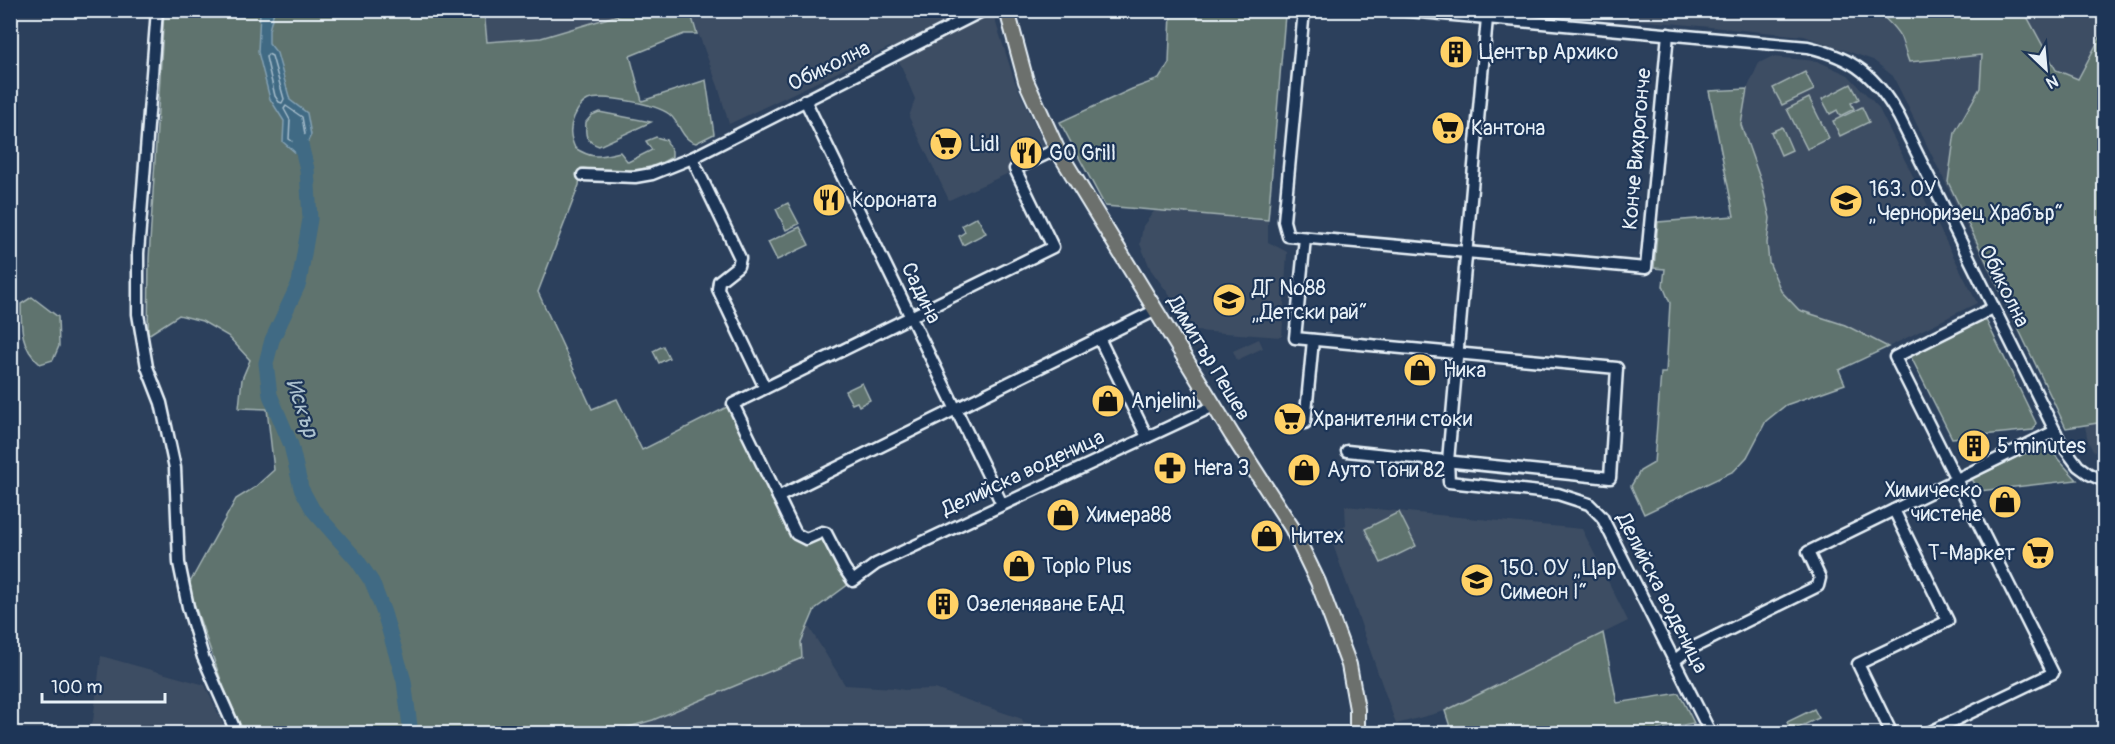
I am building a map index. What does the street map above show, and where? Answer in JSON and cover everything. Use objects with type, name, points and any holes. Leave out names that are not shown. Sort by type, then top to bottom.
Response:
[{"type":"main road","name":"Димитър Пешев","points":[[1007,10],[1026,81],[1057,149],[1214,406],[1292,528],[1318,582],[1349,665],[1357,709],[1357,734]]},
{"type":"street","points":[[157,10],[138,253],[138,314],[147,367],[161,403],[175,468],[179,562],[188,607],[203,657],[233,725]]},
{"type":"street","name":"Обиколна","points":[[583,175],[635,177],[652,174],[692,158],[984,10]]},
{"type":"street","points":[[1304,10],[1284,221],[1288,236],[1466,252]]},
{"type":"street","name":"Обиколна","points":[[1398,10],[1808,47],[1830,52],[1852,62],[1882,90],[1899,117],[2068,455],[2089,474],[2104,481]]},
{"type":"street","points":[[1448,461],[1487,18]]},
{"type":"street","name":"Конче Вихрогонче","points":[[1466,252],[1646,268],[1668,34]]},
{"type":"street","name":"Садина","points":[[805,100],[1002,504]]},
{"type":"street","points":[[1057,149],[1016,169],[1053,248],[733,404],[778,497],[1156,310]]},
{"type":"street","points":[[692,158],[740,258],[738,266],[719,281],[718,289],[765,388]]},
{"type":"street","points":[[1305,238],[1295,338],[1617,368],[1610,478],[1347,452]]},
{"type":"street","points":[[1926,734],[2053,673],[1894,357],[1993,308]]},
{"type":"street","points":[[1099,338],[1148,437]]},
{"type":"street","points":[[1305,423],[1313,340]]},
{"type":"street","name":"Делийска воденица","points":[[778,497],[796,534],[806,539],[822,532],[826,533],[853,581],[876,564],[1214,406]]},
{"type":"street","points":[[1674,661],[1688,650],[1816,587],[1820,583],[1820,578],[1808,552],[2055,431]]},
{"type":"street","name":"Делийска воденица","points":[[1448,461],[1449,482],[1558,494],[1589,504],[1602,517],[1711,734]]},
{"type":"street","points":[[1892,734],[1858,664],[1948,621],[1894,510]]},
{"type":"shaded area","points":[[484,11],[632,11],[541,38],[487,42]]},
{"type":"shaded area","points":[[690,11],[992,11],[1015,82],[1049,155],[949,200],[909,117],[915,99],[901,65],[890,47],[729,124],[718,86]]},
{"type":"shaded area","points":[[1543,11],[2104,11],[2104,461],[2092,449],[2085,426],[2066,428],[1893,76],[1873,60],[1804,36]]},
{"type":"shaded area","name":"163. ОУ „Черноризец Храбър“","points":[[1771,57],[1817,61],[1848,75],[1878,107],[1977,303],[1888,347],[1845,325],[1799,310],[1781,291],[1769,262],[1767,243],[1770,218],[1741,125],[1747,89],[1759,63]]},
{"type":"shaded area","name":"ДГ №88 „Детски рай“","points":[[1155,210],[1268,220],[1268,242],[1287,252],[1282,337],[1196,331],[1151,270],[1140,244],[1143,226]]},
{"type":"shaded area","points":[[1259,339],[1263,348],[1237,360],[1233,351]]},
{"type":"shaded area","name":"150. ОУ „Цар Симеон I“","points":[[1345,506],[1582,529],[1628,621],[1445,711],[1396,724],[1329,533],[1346,526]]},
{"type":"shaded area","points":[[800,613],[845,685],[904,690],[935,689],[1022,719],[1023,723],[1062,733],[586,734]]},
{"type":"shaded area","points":[[101,656],[205,685],[227,733],[87,733],[93,721]]},
{"type":"green space","points":[[164,11],[484,11],[487,42],[541,38],[632,11],[690,11],[697,34],[684,34],[630,56],[642,101],[706,80],[714,134],[696,143],[687,138],[673,117],[662,110],[629,101],[605,98],[595,98],[583,103],[576,112],[571,125],[571,136],[575,148],[592,156],[620,152],[628,162],[652,150],[646,141],[656,137],[666,140],[672,151],[672,157],[650,167],[628,171],[581,168],[579,185],[538,292],[592,409],[617,399],[642,450],[733,404],[796,533],[806,539],[822,532],[853,581],[815,609],[801,642],[802,658],[653,720],[608,733],[244,733],[222,683],[188,586],[236,499],[254,488],[274,470],[267,409],[239,408],[242,379],[250,360],[228,336],[202,321],[179,315],[148,335],[149,259]]},
{"type":"green space","points":[[1171,11],[1285,15],[1268,220],[1105,206],[1060,122],[1159,79],[1169,63]]},
{"type":"green space","points":[[1877,11],[2024,11],[2056,70],[2078,79],[2104,30],[2104,422],[2066,428],[1948,182],[1955,132],[1980,88],[1982,55],[1909,62],[1899,34]]},
{"type":"green space","points":[[1805,72],[1814,90],[1782,105],[1773,88]]},
{"type":"green space","points":[[1851,84],[1859,99],[1851,103],[1854,109],[1840,116],[1837,110],[1830,114],[1822,99]]},
{"type":"green space","points":[[1747,89],[1741,125],[1762,184],[1770,218],[1767,243],[1769,262],[1781,291],[1799,310],[1845,325],[1888,347],[1839,370],[1845,384],[1786,405],[1766,421],[1747,457],[1734,471],[1644,514],[1631,486],[1640,471],[1654,463],[1661,373],[1666,373],[1670,303],[1663,286],[1665,269],[1654,268],[1658,222],[1734,216],[1709,91]]},
{"type":"green space","points":[[1809,98],[1829,138],[1807,149],[1787,109]]},
{"type":"green space","points":[[1862,107],[1869,122],[1840,136],[1833,121]]},
{"type":"green space","points":[[599,112],[651,122],[599,146],[588,140],[586,122],[592,115]]},
{"type":"green space","points":[[1782,127],[1792,150],[1781,155],[1771,132]]},
{"type":"green space","points":[[788,203],[799,224],[786,230],[776,209]]},
{"type":"green space","points":[[977,217],[986,233],[963,245],[959,236],[965,232],[962,225]]},
{"type":"green space","points":[[800,227],[809,245],[777,260],[768,242]]},
{"type":"green space","points":[[32,297],[58,317],[59,346],[53,360],[40,364],[29,351],[22,329],[21,304]]},
{"type":"green space","points":[[1985,318],[2036,423],[2033,430],[1952,438],[1910,355]]},
{"type":"green space","points":[[663,346],[669,358],[659,363],[653,351]]},
{"type":"green space","points":[[862,383],[870,400],[859,406],[857,402],[852,404],[845,391]]},
{"type":"green space","points":[[2047,442],[2058,459],[2077,480],[1979,491],[1972,479]]},
{"type":"green space","points":[[1399,512],[1416,546],[1381,563],[1365,529]]},
{"type":"green space","points":[[1603,633],[1617,703],[1679,693],[1694,723],[1632,734],[1452,733],[1445,711]]},
{"type":"green space","points":[[1814,709],[1819,718],[1791,731],[1787,722]]},
{"type":"water","points":[[260,11],[274,11],[269,30],[269,43],[277,53],[290,100],[307,113],[311,135],[306,145],[305,161],[283,142],[284,121],[270,99],[258,52]]},
{"type":"waterway","name":"Искър","points":[[300,141],[307,169],[310,219],[299,283],[272,340],[266,363],[270,395],[291,445],[301,488],[313,510],[357,560],[372,582],[384,613],[404,681],[411,734]]},
{"type":"place","name":"Център Архико","points":[[1456,52]]},
{"type":"place","name":"Кантона","points":[[1448,128]]},
{"type":"place","name":"Lidl","points":[[946,144]]},
{"type":"place","name":"GO Grill","points":[[1026,153]]},
{"type":"place","name":"Короната","points":[[829,200]]},
{"type":"place","name":"163. ОУ „Черноризец Храбър“","points":[[1846,201]]},
{"type":"place","name":"ДГ №88 „Детски рай“","points":[[1229,300]]},
{"type":"place","name":"Ника","points":[[1420,370]]},
{"type":"place","name":"Anjelini","points":[[1108,401]]},
{"type":"place","name":"Хранителни стоки","points":[[1290,419]]},
{"type":"place","name":"5 minutes","points":[[1974,446]]},
{"type":"place","name":"Hera 3","points":[[1170,468]]},
{"type":"place","name":"Ауто Тони 82","points":[[1304,470]]},
{"type":"place","name":"Химическо чистене","points":[[2005,502]]},
{"type":"place","name":"Химера88","points":[[1063,515]]},
{"type":"place","name":"Нитех","points":[[1267,536]]},
{"type":"place","name":"Т-Маркет","points":[[2038,553]]},
{"type":"place","name":"Toplo Plus","points":[[1019,566]]},
{"type":"place","name":"150. ОУ „Цар Симеон I“","points":[[1477,580]]},
{"type":"place","name":"Озеленяване ЕАД","points":[[943,604]]}]
